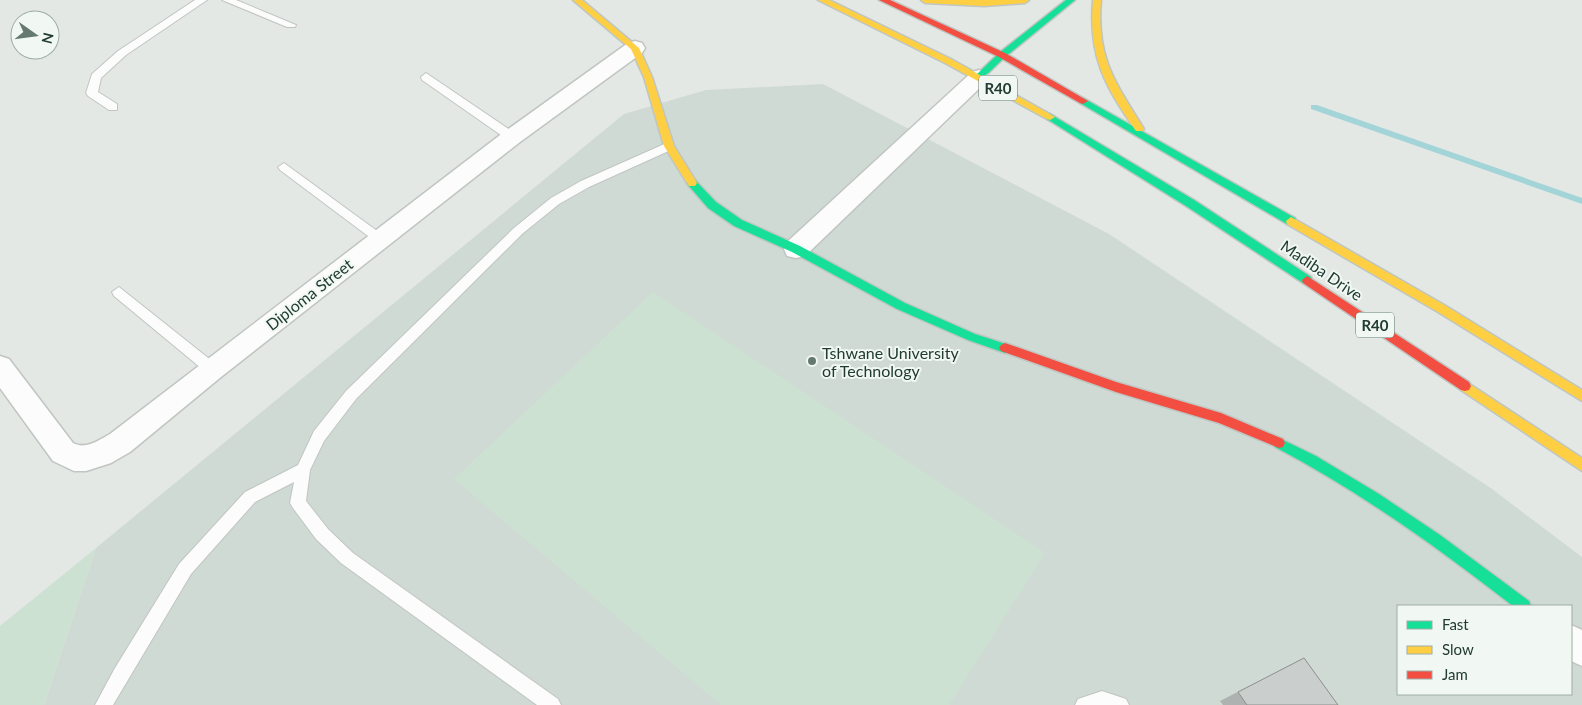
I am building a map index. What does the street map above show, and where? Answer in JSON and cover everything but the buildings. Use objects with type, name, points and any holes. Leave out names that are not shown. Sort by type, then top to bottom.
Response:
[{"type":"main road","points":[[577,0],[635,48],[648,77],[670,146],[691,180],[712,205],[738,223],[796,249],[901,306],[972,337],[1116,387],[1221,418],[1272,439],[1337,473],[1436,539],[1523,605]]},
{"type":"main road","name":"R40","points":[[822,0],[862,17],[979,77]]},
{"type":"main road","name":"R40","points":[[883,0],[1002,56],[1142,134]]},
{"type":"main road","points":[[925,0],[976,3],[1025,0]]},
{"type":"main road","points":[[979,77],[1002,56],[1072,0]]},
{"type":"main road","points":[[1097,0],[1093,28],[1096,50],[1104,76],[1142,134]]},
{"type":"main road","name":"Madiba Drive","points":[[979,77],[1168,187],[1582,465]]},
{"type":"main road","name":"Madiba Drive","points":[[1142,134],[1442,309],[1582,396]]},
{"type":"street","name":"Diploma Street","points":[[0,367],[63,452],[74,458],[86,458],[101,454],[120,444],[212,369],[512,137],[635,48]]},
{"type":"street","points":[[796,249],[979,77]]},
{"type":"street","points":[[1572,642],[1582,650]]},
{"type":"lane","points":[[113,106],[92,93],[96,77],[122,53],[202,0]]},
{"type":"lane","points":[[227,0],[292,25]]},
{"type":"lane","points":[[426,77],[512,137]]},
{"type":"lane","points":[[552,705],[347,558],[322,534],[298,503],[303,470],[319,436],[351,394],[518,231],[555,201],[584,184],[670,146]]},
{"type":"lane","points":[[284,167],[380,239]]},
{"type":"lane","points":[[119,292],[212,369]]},
{"type":"lane","points":[[104,705],[185,569],[250,497],[303,470]]},
{"type":"lane","points":[[1084,705],[1102,700],[1120,705]]},
{"type":"shaded area","name":"Tshwane University of Technology","points":[[823,84],[1109,234],[1492,489],[1582,557],[1582,705],[44,705],[96,548],[624,114],[706,90]]},
{"type":"green space","points":[[653,292],[1045,553],[949,705],[721,705],[454,479]]},
{"type":"green space","points":[[96,548],[44,705],[0,705],[0,626]]},
{"type":"waterway","points":[[1314,107],[1582,201]]},
{"type":"traffic: fast","points":[[979,77],[1002,55],[1071,0]]},
{"type":"traffic: fast","points":[[1083,101],[1291,221]]},
{"type":"traffic: fast","points":[[1050,117],[1190,203],[1307,280]]},
{"type":"traffic: fast","points":[[692,183],[712,205],[738,223],[796,249],[901,306],[972,337],[1005,348]]},
{"type":"traffic: fast","points":[[1279,443],[1312,460],[1375,498],[1465,561],[1523,605]]},
{"type":"traffic: slow","points":[[577,0],[635,48],[648,77],[669,146],[692,183]]},
{"type":"traffic: slow","points":[[822,0],[948,61],[1050,117]]},
{"type":"traffic: slow","points":[[925,0],[984,3],[1025,0]]},
{"type":"traffic: slow","points":[[1097,0],[1096,37],[1104,69],[1119,98],[1139,129]]},
{"type":"traffic: slow","points":[[1291,221],[1442,309],[1582,396]]},
{"type":"traffic: slow","points":[[1465,386],[1582,465]]},
{"type":"traffic: jam","points":[[883,0],[1002,55],[1083,101]]},
{"type":"traffic: jam","points":[[1307,280],[1465,386]]},
{"type":"traffic: jam","points":[[1005,348],[1116,387],[1221,418],[1279,443]]},
{"type":"place","name":"Tshwane University of Technology","points":[[812,361]]}]
